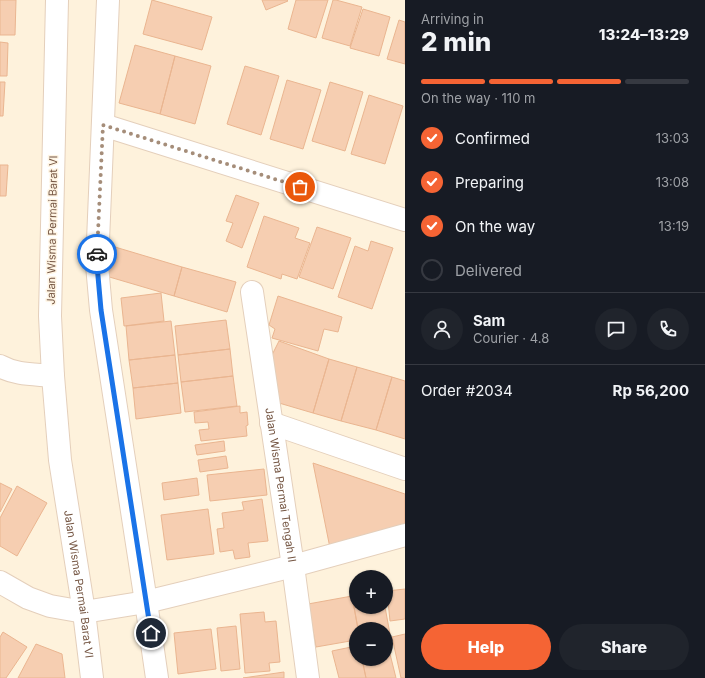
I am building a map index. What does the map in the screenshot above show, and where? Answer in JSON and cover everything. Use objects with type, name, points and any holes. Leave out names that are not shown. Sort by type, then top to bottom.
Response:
[{"type":"street","name":"Jalan Wisma Permai Barat VI","points":[[57,0],[50,316],[53,376],[60,460],[91,611],[92,678]]},
{"type":"street","points":[[108,0],[97,265],[100,303],[141,603],[157,678]]},
{"type":"street","points":[[103,125],[405,220]]},
{"type":"street","name":"Jalan Wisma Permai Tengah II","points":[[252,292],[293,566],[308,678]]},
{"type":"street","points":[[0,366],[21,374],[53,376]]},
{"type":"street","points":[[271,423],[405,470]]},
{"type":"street","points":[[0,582],[28,598],[50,606],[91,611],[141,603],[293,566],[405,535]]},
{"type":"building","points":[[0,0],[16,0],[15,35],[0,35]]},
{"type":"building","points":[[152,0],[212,17],[202,50],[143,34]]},
{"type":"building","points":[[262,0],[287,0],[288,1],[266,10]]},
{"type":"building","points":[[296,0],[328,0],[316,38],[288,29]]},
{"type":"building","points":[[333,0],[362,7],[350,46],[322,38]]},
{"type":"building","points":[[363,9],[390,17],[379,56],[350,48]]},
{"type":"building","points":[[399,20],[405,22],[405,64],[387,59]]},
{"type":"building","points":[[0,42],[8,43],[7,76],[0,76]]},
{"type":"building","points":[[135,45],[175,56],[160,114],[119,103]]},
{"type":"building","points":[[175,56],[211,66],[195,124],[160,114]]},
{"type":"building","points":[[245,66],[279,76],[261,135],[227,124]]},
{"type":"building","points":[[287,80],[321,90],[303,149],[270,139]]},
{"type":"building","points":[[0,82],[5,82],[3,116],[0,116]]},
{"type":"building","points":[[330,82],[363,92],[345,151],[312,141]]},
{"type":"building","points":[[369,95],[403,106],[385,164],[351,154]]},
{"type":"building","points":[[0,165],[8,165],[6,196],[0,196]]},
{"type":"building","points":[[236,195],[259,203],[242,248],[226,241],[233,223],[226,221]]},
{"type":"building","points":[[264,216],[299,228],[295,238],[310,243],[297,279],[282,274],[281,279],[247,267]]},
{"type":"building","points":[[317,227],[351,238],[333,289],[299,277]]},
{"type":"building","points":[[371,241],[393,248],[372,309],[338,297],[355,246],[368,251]]},
{"type":"building","points":[[115,247],[182,267],[174,296],[106,276]]},
{"type":"building","points":[[182,267],[236,282],[227,312],[174,296]]},
{"type":"building","points":[[161,293],[164,321],[124,326],[121,298]]},
{"type":"building","points":[[278,296],[342,317],[338,332],[324,329],[318,351],[272,338],[275,329],[269,325]]},
{"type":"building","points":[[226,320],[230,349],[178,355],[175,326]]},
{"type":"building","points":[[171,321],[175,355],[129,360],[126,326]]},
{"type":"building","points":[[279,341],[329,359],[313,413],[279,403],[271,357]]},
{"type":"building","points":[[230,349],[233,376],[181,382],[178,355]]},
{"type":"building","points":[[175,355],[178,383],[133,388],[129,360]]},
{"type":"building","points":[[329,359],[357,367],[341,421],[313,413]]},
{"type":"building","points":[[357,367],[392,377],[376,430],[341,421]]},
{"type":"building","points":[[233,376],[237,406],[185,412],[181,382]]},
{"type":"building","points":[[392,377],[405,381],[405,439],[376,430]]},
{"type":"building","points":[[178,383],[181,413],[136,419],[133,388]]},
{"type":"building","points":[[240,406],[240,413],[247,412],[247,436],[201,441],[199,430],[209,429],[208,422],[195,423],[194,412]]},
{"type":"building","points":[[224,441],[225,451],[197,455],[195,445]]},
{"type":"building","points":[[226,456],[228,468],[200,472],[198,460]]},
{"type":"building","points":[[313,463],[405,494],[405,532],[330,548]]},
{"type":"building","points":[[264,469],[267,495],[210,501],[207,475]]},
{"type":"building","points":[[197,478],[199,495],[164,500],[162,483]]},
{"type":"building","points":[[0,483],[12,489],[0,512]]},
{"type":"building","points":[[17,486],[47,503],[17,556],[0,546],[0,518]]},
{"type":"building","points":[[262,499],[268,541],[248,543],[250,557],[235,559],[233,550],[220,552],[217,529],[224,528],[222,513],[244,510],[242,502]]},
{"type":"building","points":[[208,509],[214,554],[167,560],[161,515]]},
{"type":"building","points":[[405,589],[405,619],[390,621],[389,614],[393,614],[393,590]]},
{"type":"building","points":[[349,597],[349,614],[355,614],[357,622],[349,622],[349,641],[316,647],[308,604]]},
{"type":"building","points":[[264,612],[265,622],[276,621],[280,662],[269,663],[270,671],[245,673],[240,614]]},
{"type":"building","points":[[355,614],[386,614],[388,622],[357,622]]},
{"type":"building","points":[[236,626],[240,669],[221,671],[217,628]]},
{"type":"building","points":[[211,629],[216,669],[178,674],[174,633]]},
{"type":"building","points":[[3,632],[27,647],[6,678],[0,678],[0,637]]},
{"type":"building","points":[[405,634],[405,678],[401,678],[393,637]]},
{"type":"building","points":[[36,644],[62,654],[65,678],[18,678]]},
{"type":"building","points":[[349,647],[349,666],[363,666],[366,678],[339,678],[332,651]]},
{"type":"building","points":[[363,666],[393,666],[396,678],[366,678]]},
{"type":"building","points":[[284,672],[284,678],[243,678]]},
{"type":"way so far","points":[[97,254],[103,125],[300,187]]},
{"type":"route","points":[[97,254],[101,310],[151,633]]}]
